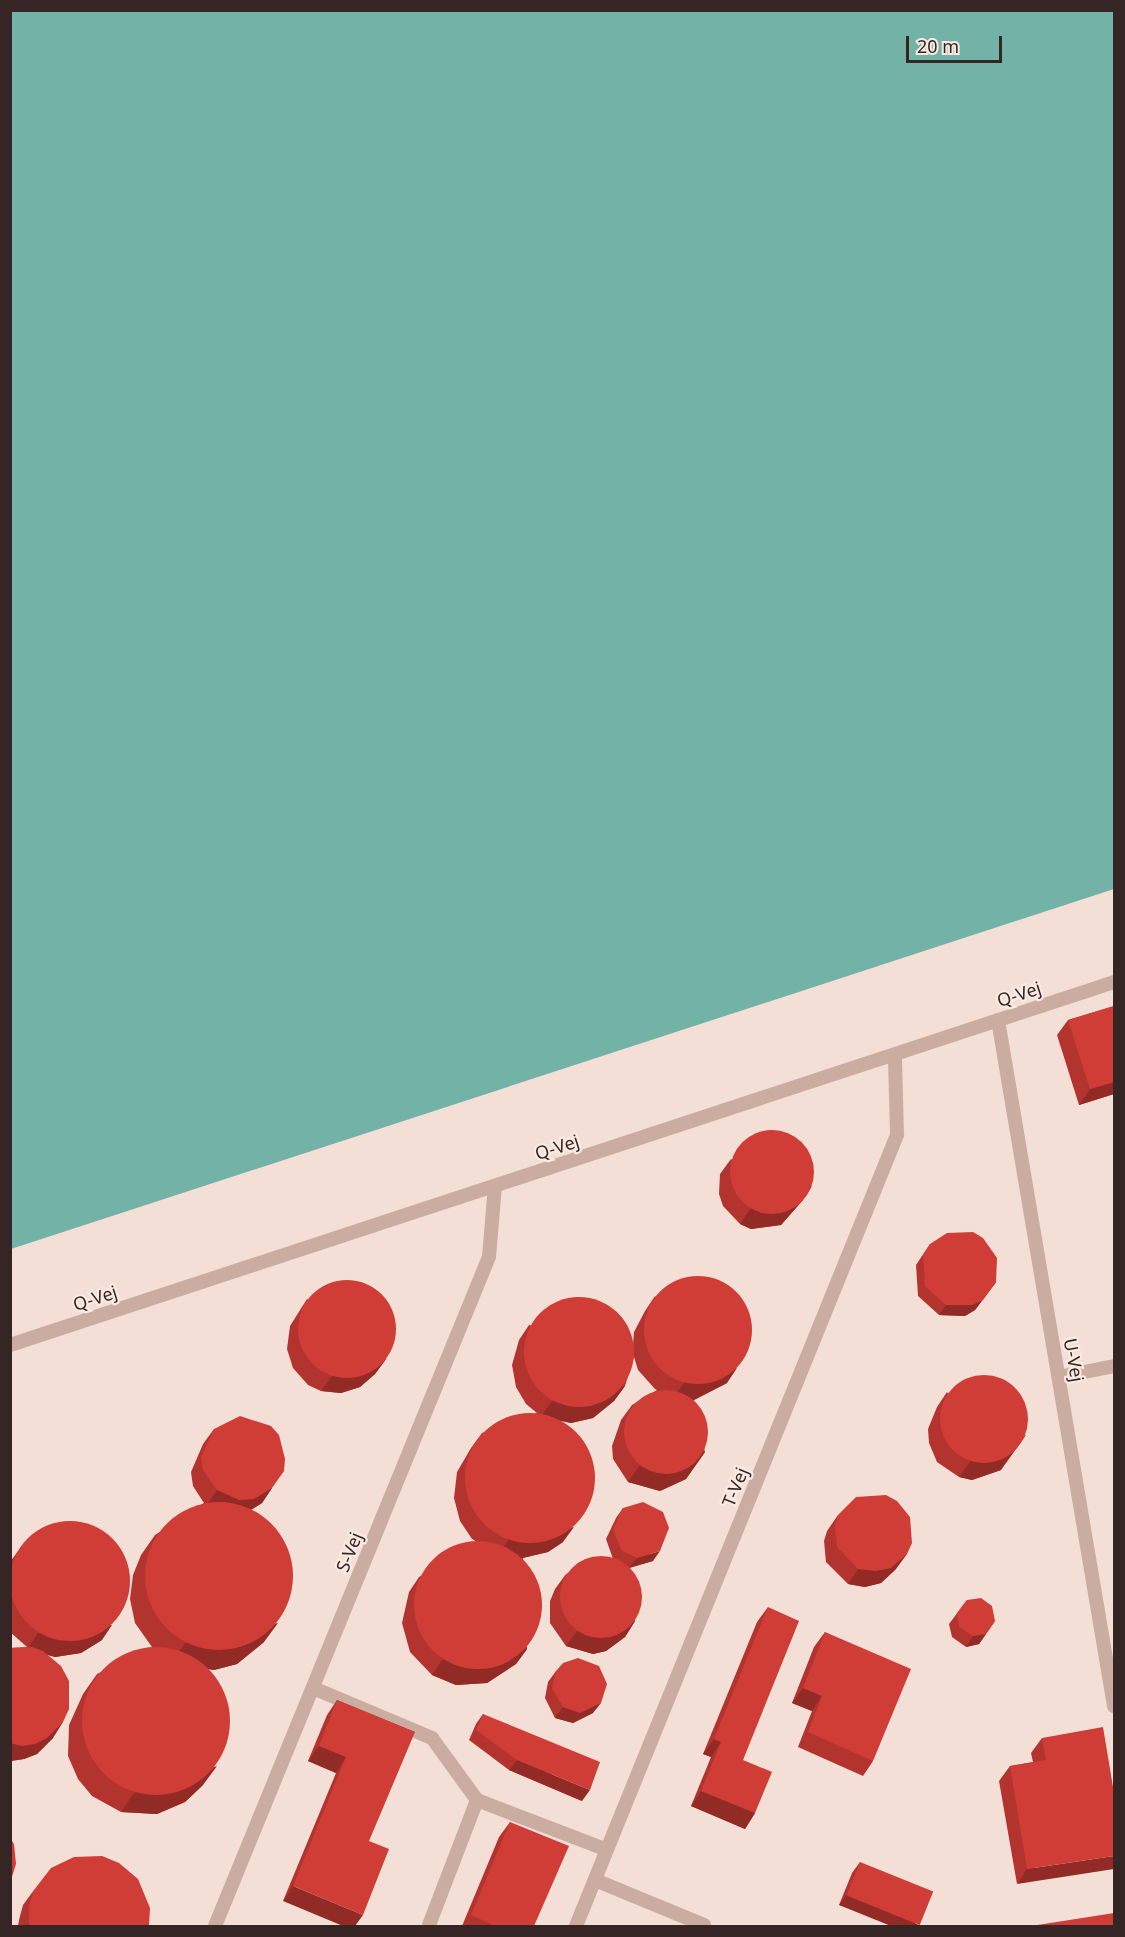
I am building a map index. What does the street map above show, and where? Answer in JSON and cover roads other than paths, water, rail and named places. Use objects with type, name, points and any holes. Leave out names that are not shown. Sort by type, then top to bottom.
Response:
[{"type":"lane","name":"Q-Vej","points":[[10,1345],[895,1056],[1114,982]]},
{"type":"lane","name":"U-Vej","points":[[998,1020],[1114,1706]]},
{"type":"lane","name":"T-Vej","points":[[576,1926],[897,1135],[895,1056]]},
{"type":"lane","name":"S-Vej","points":[[215,1926],[489,1257],[495,1186]]},
{"type":"lane","points":[[1059,1377],[1114,1366]]},
{"type":"lane","points":[[313,1688],[432,1738],[477,1800],[607,1850]]},
{"type":"lane","points":[[429,1925],[477,1800]]},
{"type":"lane","points":[[595,1880],[704,1925]]},
{"type":"water","points":[[10,11],[1114,11],[1114,889],[11,1249]]}]
